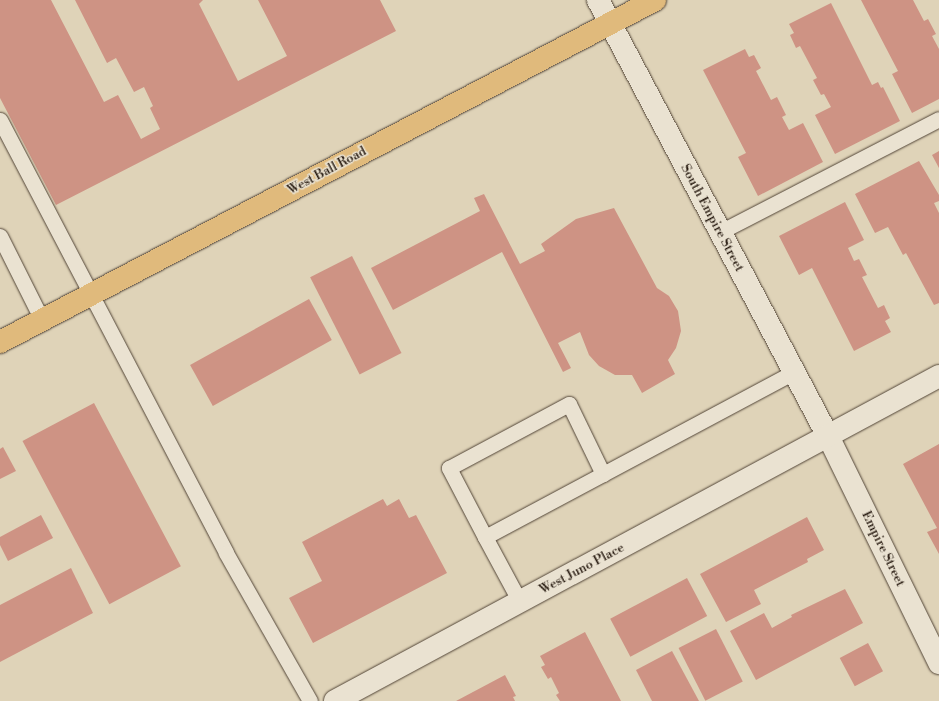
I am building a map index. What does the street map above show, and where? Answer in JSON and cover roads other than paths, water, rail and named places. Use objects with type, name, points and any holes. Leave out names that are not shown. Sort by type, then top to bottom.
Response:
[{"type":"main road","name":"West Ball Road","points":[[0,342],[655,0]]},
{"type":"street","name":"South Empire Street","points":[[598,0],[828,436]]},
{"type":"street","name":"West Juno Place","points":[[335,701],[939,376]]},
{"type":"street","name":"Empire Street","points":[[828,436],[939,662]]},
{"type":"lane","points":[[720,232],[939,119]]},
{"type":"lane","points":[[0,120],[226,553],[310,701]]},
{"type":"lane","points":[[0,236],[42,320]]},
{"type":"lane","points":[[485,537],[794,372]]},
{"type":"lane","points":[[520,602],[450,468],[569,404],[604,474]]}]
